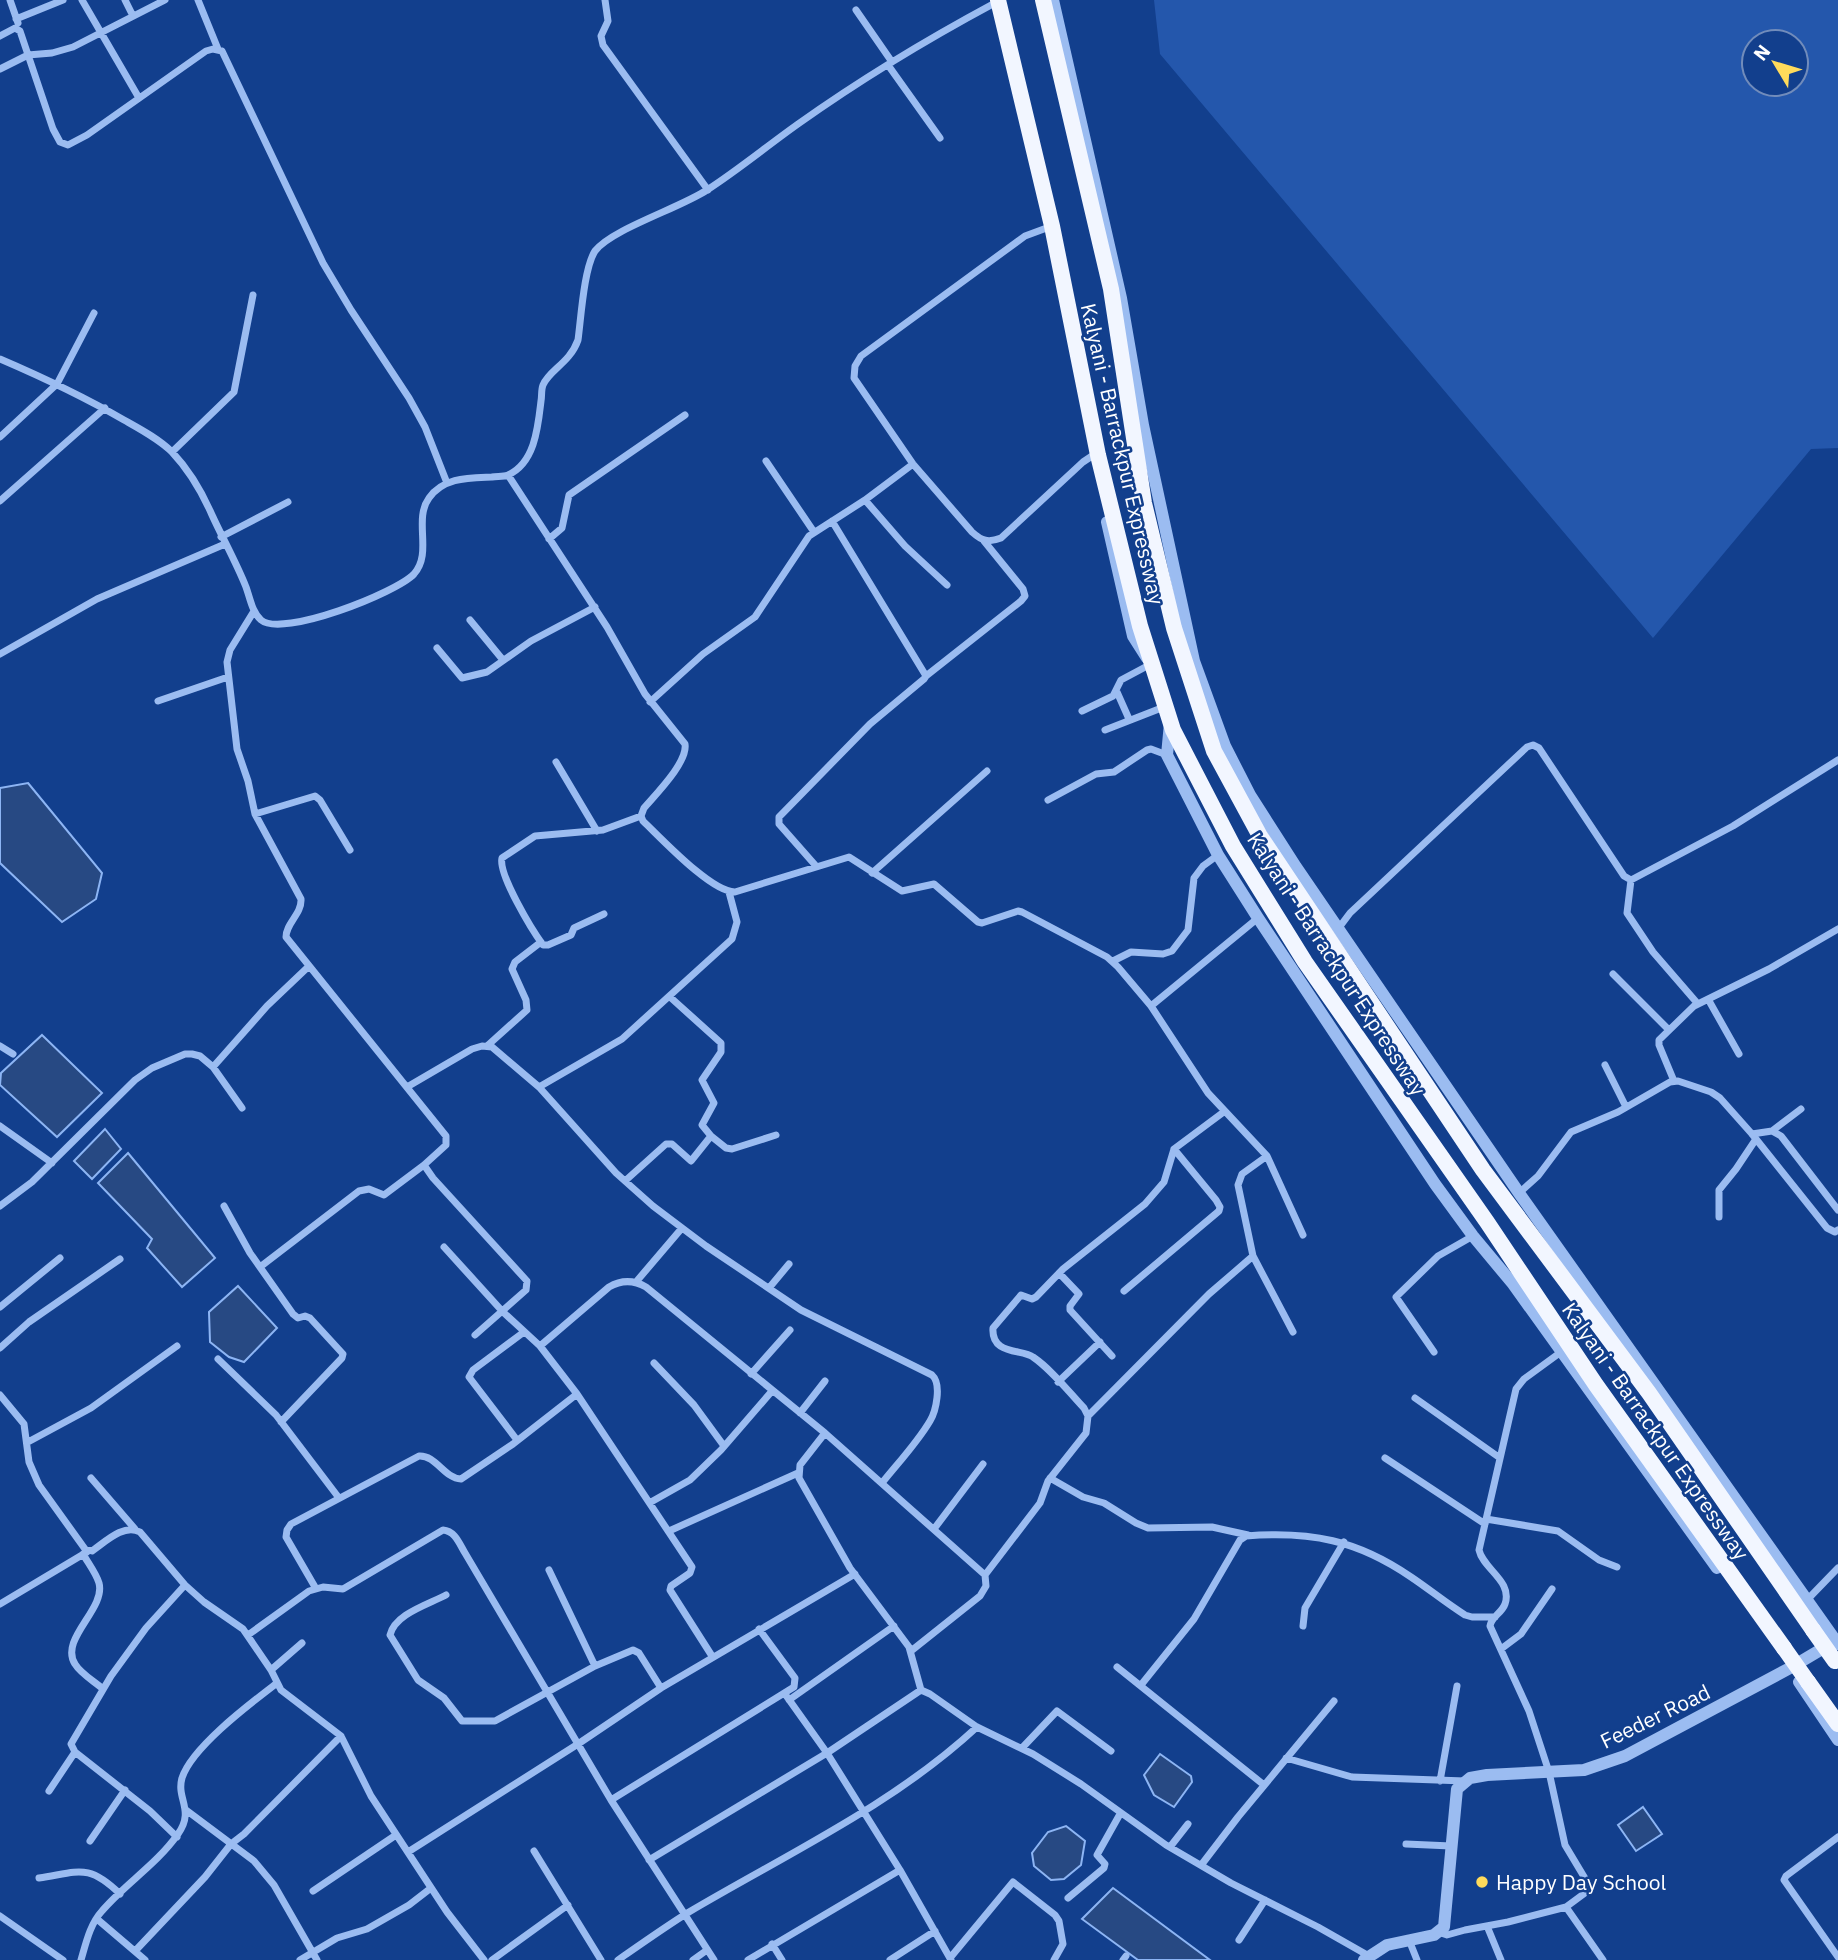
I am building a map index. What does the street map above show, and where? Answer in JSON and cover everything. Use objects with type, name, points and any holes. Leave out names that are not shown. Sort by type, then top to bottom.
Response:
[{"type":"highway","name":"Kalyani - Barrackpur Expressway","points":[[1043,0],[1096,201],[1144,503],[1177,638],[1214,751],[1260,836],[1483,1170],[1649,1393],[1837,1663]]},
{"type":"highway","name":"Kalyani - Barrackpur Expressway","points":[[995,1],[1049,227],[1095,455],[1167,715],[1233,846],[1305,962],[1487,1222],[1596,1385],[1838,1724]]},
{"type":"street","points":[[10,0],[49,118],[63,144],[71,144],[87,135],[206,51],[218,49]]},
{"type":"street","points":[[16,19],[63,0]]},
{"type":"street","points":[[82,0],[139,98]]},
{"type":"street","points":[[125,0],[133,16]]},
{"type":"street","points":[[198,0],[218,49],[224,53],[323,263],[409,398],[425,427],[447,483]]},
{"type":"street","points":[[606,0],[608,21],[601,36],[603,45],[708,190]]},
{"type":"street","points":[[1053,0],[1096,201],[1121,298],[1143,425],[1194,661],[1225,746],[1250,795],[1338,929],[1519,1193],[1837,1642]]},
{"type":"street","points":[[0,69],[28,55],[63,51],[161,1]]},
{"type":"street","points":[[0,359],[105,408],[144,431],[172,452],[203,495],[260,620],[271,625],[337,612],[361,603],[413,575],[421,563],[423,513],[434,492],[447,483],[508,475],[524,462],[532,448],[543,385],[575,350],[589,266],[596,251],[618,234],[708,190],[799,123],[938,34],[995,1]]},
{"type":"street","points":[[856,10],[940,138]]},
{"type":"street","points":[[0,36],[18,29]]},
{"type":"street","points":[[816,866],[779,824],[779,817],[870,724],[1025,596],[1023,589],[984,541],[967,526],[913,464],[854,378],[857,361],[1018,241],[1049,227]]},
{"type":"street","points":[[172,452],[232,397],[253,295]]},
{"type":"street","points":[[0,437],[57,384],[94,313]]},
{"type":"street","points":[[0,501],[105,408]]},
{"type":"street","points":[[549,539],[562,528],[569,495],[685,415]]},
{"type":"street","points":[[984,541],[993,541],[1007,533],[1095,455]]},
{"type":"street","points":[[766,461],[814,532]]},
{"type":"street","points":[[650,702],[703,654],[755,617],[803,543],[814,532],[865,500],[913,464]]},
{"type":"street","points":[[508,475],[594,607],[650,702],[681,739],[686,750],[682,761],[644,808],[641,816]]},
{"type":"street","points":[[865,500],[905,546],[947,585]]},
{"type":"street","points":[[0,654],[104,595],[223,541],[288,502]]},
{"type":"street","points":[[832,522],[926,676]]},
{"type":"street","points":[[437,648],[462,678],[482,674],[531,641],[594,607]]},
{"type":"street","points":[[254,611],[230,650],[227,662],[228,677],[237,748],[256,814],[301,899],[301,908],[285,934],[308,967],[446,1136],[447,1141],[424,1166],[384,1195],[369,1189],[359,1191],[260,1267]]},
{"type":"street","points":[[470,620],[503,660]]},
{"type":"street","points":[[1129,719],[1117,692],[1121,680],[1151,664]]},
{"type":"street","points":[[158,702],[228,677]]},
{"type":"street","points":[[1082,711],[1117,692]]},
{"type":"street","points":[[1105,730],[1129,719],[1167,715],[1167,755],[1218,855],[1258,918],[1435,1184],[1513,1284],[1790,1668],[1838,1740]]},
{"type":"street","points":[[1338,929],[1370,894],[1527,747],[1533,745],[1539,748],[1624,876],[1631,880]]},
{"type":"street","points":[[1048,800],[1096,774],[1114,772],[1147,750],[1167,755]]},
{"type":"street","points":[[1631,880],[1733,826],[1838,760]]},
{"type":"street","points":[[556,762],[597,831]]},
{"type":"street","points":[[872,873],[987,771]]},
{"type":"street","points":[[256,814],[315,796],[350,850]]},
{"type":"street","points":[[604,914],[574,928],[571,935],[548,945],[541,942],[500,867],[502,858],[535,836],[597,831],[641,816]]},
{"type":"street","points":[[539,1087],[613,1046],[670,998],[732,939],[737,922],[729,892],[692,868],[641,816]]},
{"type":"street","points":[[1113,961],[1131,952],[1163,954],[1172,951],[1188,930],[1194,878],[1203,866],[1218,855]]},
{"type":"street","points":[[729,892],[849,857],[902,891],[934,884],[982,923],[1022,912],[1113,961],[1151,1006],[1200,1083],[1268,1156],[1303,1235]]},
{"type":"street","points":[[1631,880],[1627,913],[1653,952],[1698,1004]]},
{"type":"street","points":[[1151,1006],[1258,918]]},
{"type":"street","points":[[1674,1081],[1659,1045],[1662,1036],[1685,1013],[1838,929]]},
{"type":"street","points":[[407,1087],[463,1054],[487,1046],[527,1010],[526,1000],[512,969],[515,962],[541,942]]},
{"type":"street","points":[[213,1067],[267,1006],[308,967]]},
{"type":"street","points":[[1613,974],[1668,1029]]},
{"type":"street","points":[[670,998],[721,1043],[721,1052],[702,1080],[714,1105],[702,1125],[711,1136],[726,1148],[732,1149],[776,1135]]},
{"type":"street","points":[[1708,999],[1739,1054]]},
{"type":"street","points":[[0,1046],[13,1054]]},
{"type":"street","points":[[487,1046],[492,1047],[539,1087],[601,1158],[653,1206],[682,1228],[814,1316],[936,1378],[938,1386],[930,1420],[882,1483]]},
{"type":"street","points":[[0,1206],[52,1163],[135,1080],[152,1068],[185,1054],[200,1056],[213,1067],[242,1108]]},
{"type":"street","points":[[1605,1065],[1626,1107]]},
{"type":"street","points":[[1519,1193],[1538,1176],[1571,1132],[1674,1081],[1715,1094],[1754,1136],[1827,1228],[1835,1232],[1838,1230]]},
{"type":"street","points":[[1719,1217],[1719,1190],[1736,1169],[1754,1136],[1772,1131],[1801,1109]]},
{"type":"street","points":[[985,1575],[1040,1503],[1050,1478],[1084,1438],[1088,1428],[1088,1416],[1084,1408],[1032,1356],[1006,1350],[992,1331],[1021,1295],[1034,1298],[1059,1273],[1145,1204],[1162,1186],[1174,1149],[1225,1111]]},
{"type":"street","points":[[0,1126],[52,1163]]},
{"type":"street","points":[[1772,1131],[1781,1136],[1837,1205]]},
{"type":"street","points":[[625,1181],[666,1144],[672,1144],[691,1161],[711,1136]]},
{"type":"street","points":[[1124,1291],[1219,1211],[1216,1200],[1174,1149]]},
{"type":"street","points":[[1268,1156],[1242,1174],[1238,1185],[1253,1256],[1293,1332]]},
{"type":"street","points":[[424,1166],[527,1281],[526,1290],[475,1335]]},
{"type":"street","points":[[224,1206],[260,1267],[295,1316],[310,1318],[343,1354],[281,1422]]},
{"type":"street","points":[[636,1282],[682,1228]]},
{"type":"street","points":[[1434,1353],[1396,1297],[1438,1256],[1473,1236]]},
{"type":"street","points":[[444,1247],[503,1312],[540,1346],[577,1394],[651,1502],[692,1569],[691,1573],[671,1586],[670,1590],[712,1656]]},
{"type":"street","points":[[1088,1416],[1209,1294],[1253,1256]]},
{"type":"street","points":[[0,1307],[60,1258]]},
{"type":"street","points":[[0,1348],[29,1322],[120,1259]]},
{"type":"street","points":[[769,1288],[789,1264]]},
{"type":"street","points":[[1059,1273],[1079,1294],[1070,1310],[1112,1356]]},
{"type":"street","points":[[540,1346],[609,1287],[622,1282],[636,1282],[646,1287],[825,1433],[985,1575],[986,1586],[980,1597],[911,1651]]},
{"type":"street","points":[[751,1374],[790,1330]]},
{"type":"street","points":[[517,1440],[469,1377],[473,1370],[524,1332]]},
{"type":"street","points":[[1058,1382],[1100,1342]]},
{"type":"street","points":[[28,1442],[97,1404],[177,1346]]},
{"type":"street","points":[[1438,1932],[1447,1936],[1566,1907],[1590,1888],[1565,1845],[1549,1772],[1527,1704],[1489,1624],[1505,1604],[1506,1590],[1479,1554],[1516,1389],[1524,1378],[1561,1352]]},
{"type":"street","points":[[218,1359],[256,1393],[340,1498]]},
{"type":"street","points":[[654,1363],[694,1405],[724,1446]]},
{"type":"street","points":[[800,1413],[825,1381]]},
{"type":"street","points":[[651,1502],[685,1485],[724,1446],[772,1391]]},
{"type":"street","points":[[315,1587],[286,1537],[291,1524],[424,1455],[452,1478],[461,1479],[577,1394]]},
{"type":"street","points":[[0,1395],[24,1424],[29,1462],[39,1485],[86,1553],[96,1577],[99,1589],[93,1607],[73,1643],[72,1658],[78,1667],[103,1689]]},
{"type":"street","points":[[1415,1398],[1500,1458]]},
{"type":"street","points":[[669,1531],[797,1474],[803,1460],[825,1433]]},
{"type":"street","points":[[1385,1458],[1485,1521],[1558,1531],[1599,1560],[1617,1567]]},
{"type":"street","points":[[934,1528],[983,1464]]},
{"type":"street","points":[[797,1474],[822,1522],[855,1574],[911,1651],[920,1690]]},
{"type":"street","points":[[91,1478],[185,1585],[248,1635],[281,1690],[341,1736],[371,1796],[431,1888],[484,1960]]},
{"type":"street","points":[[1050,1478],[1083,1497],[1104,1503],[1148,1528],[1212,1527],[1248,1535],[1317,1537],[1344,1542],[1368,1552],[1408,1575],[1465,1615],[1495,1617]]},
{"type":"street","points":[[0,1604],[125,1530],[135,1529]]},
{"type":"street","points":[[248,1635],[315,1587],[343,1589],[387,1560],[443,1530],[452,1533],[611,1801],[714,1960]]},
{"type":"street","points":[[1141,1685],[1194,1619],[1240,1540],[1248,1535]]},
{"type":"street","points":[[1303,1626],[1303,1612],[1344,1542]]},
{"type":"street","points":[[1807,1600],[1838,1569]]},
{"type":"street","points":[[549,1570],[595,1666]]},
{"type":"street","points":[[408,1853],[712,1656],[855,1574]]},
{"type":"street","points":[[177,1837],[125,1790],[75,1752],[71,1744],[103,1689],[146,1628],[185,1585]]},
{"type":"street","points":[[1501,1649],[1521,1634],[1552,1589]]},
{"type":"street","points":[[446,1595],[399,1619],[392,1627],[390,1636],[422,1684],[444,1698],[459,1718],[466,1721],[495,1721],[595,1666],[635,1650],[661,1688]]},
{"type":"street","points":[[611,1801],[787,1697],[894,1626]]},
{"type":"street","points":[[759,1629],[795,1678],[794,1687],[787,1697]]},
{"type":"street","name":"Feeder Road","points":[[1466,1781],[1487,1775],[1584,1770],[1625,1756],[1837,1642]]},
{"type":"street","points":[[271,1670],[302,1643]]},
{"type":"street","points":[[1117,1667],[1264,1785]]},
{"type":"street","points":[[81,1960],[97,1919],[177,1837],[185,1821],[186,1810],[181,1790],[182,1779],[193,1760],[226,1723],[276,1683]]},
{"type":"street","points":[[1440,1781],[1457,1686]]},
{"type":"street","points":[[920,1690],[977,1727],[1022,1748],[1081,1784],[1170,1847],[1231,1883],[1318,1927],[1366,1958],[1387,1945],[1438,1932],[1444,1927],[1457,1789],[1466,1781]]},
{"type":"street","points":[[649,1860],[827,1753],[920,1690]]},
{"type":"street","points":[[787,1697],[827,1753],[900,1870],[951,1959],[1010,1884],[1015,1882],[1057,1918],[1063,1944],[1054,1960]]},
{"type":"street","points":[[1202,1864],[1334,1701]]},
{"type":"street","points":[[1022,1748],[1057,1711],[1111,1751]]},
{"type":"street","points":[[618,1960],[686,1914],[863,1812],[943,1758],[977,1727]]},
{"type":"street","points":[[136,1950],[205,1877],[231,1844],[341,1736]]},
{"type":"street","points":[[49,1791],[75,1752]]},
{"type":"street","points":[[1286,1758],[1352,1777],[1466,1781]]},
{"type":"street","points":[[90,1842],[125,1790]]},
{"type":"street","points":[[186,1810],[254,1861],[274,1885],[317,1960]]},
{"type":"street","points":[[1068,1898],[1104,1868],[1105,1864],[1098,1853],[1120,1814]]},
{"type":"street","points":[[1170,1847],[1188,1824]]},
{"type":"street","points":[[313,1891],[396,1835]]},
{"type":"street","points":[[1838,1837],[1784,1880],[1838,1956]]},
{"type":"street","points":[[1406,1844],[1451,1846]]},
{"type":"street","points":[[534,1851],[601,1960]]},
{"type":"street","points":[[748,1960],[900,1870]]},
{"type":"street","points":[[39,1878],[78,1872],[95,1874],[105,1879],[120,1894]]},
{"type":"street","points":[[300,1960],[337,1938],[367,1929],[409,1905],[431,1888]]},
{"type":"street","points":[[1239,1940],[1265,1900]]},
{"type":"street","points":[[492,1960],[568,1905]]},
{"type":"street","points":[[1566,1907],[1603,1960]]},
{"type":"street","points":[[0,1916],[63,1960]]},
{"type":"street","points":[[97,1919],[145,1960]]},
{"type":"street","points":[[1487,1926],[1501,1960]]},
{"type":"street","points":[[890,1960],[935,1931]]},
{"type":"street","points":[[1409,1940],[1416,1960]]},
{"type":"street","points":[[772,1944],[782,1960]]},
{"type":"street","points":[[693,1960],[707,1950]]},
{"type":"shaded area","points":[[1154,0],[1838,0],[1838,448],[1811,449],[1653,638],[1160,54]]},
{"type":"shaded area","points":[[28,783],[102,873],[96,899],[62,922],[0,863],[0,788]]},
{"type":"shaded area","points":[[42,1035],[102,1093],[57,1137],[0,1085],[1,1073]]},
{"type":"shaded area","points":[[105,1129],[121,1149],[92,1179],[74,1161]]},
{"type":"shaded area","points":[[128,1153],[215,1258],[182,1287],[147,1248],[152,1239],[98,1183]]},
{"type":"shaded area","points":[[238,1286],[277,1328],[244,1362],[229,1357],[210,1342],[209,1312]]},
{"type":"shaded area","points":[[1160,1754],[1191,1776],[1192,1782],[1174,1807],[1154,1795],[1144,1775]]},
{"type":"shaded area","points":[[1643,1807],[1662,1834],[1636,1851],[1618,1825]]},
{"type":"shaded area","points":[[1066,1826],[1085,1841],[1081,1865],[1064,1879],[1051,1880],[1034,1866],[1032,1853],[1048,1832]]},
{"type":"shaded area","points":[[1113,1888],[1210,1960],[1138,1960],[1082,1919]]},
{"type":"place","name":"Happy Day School","points":[[1482,1882]]}]
